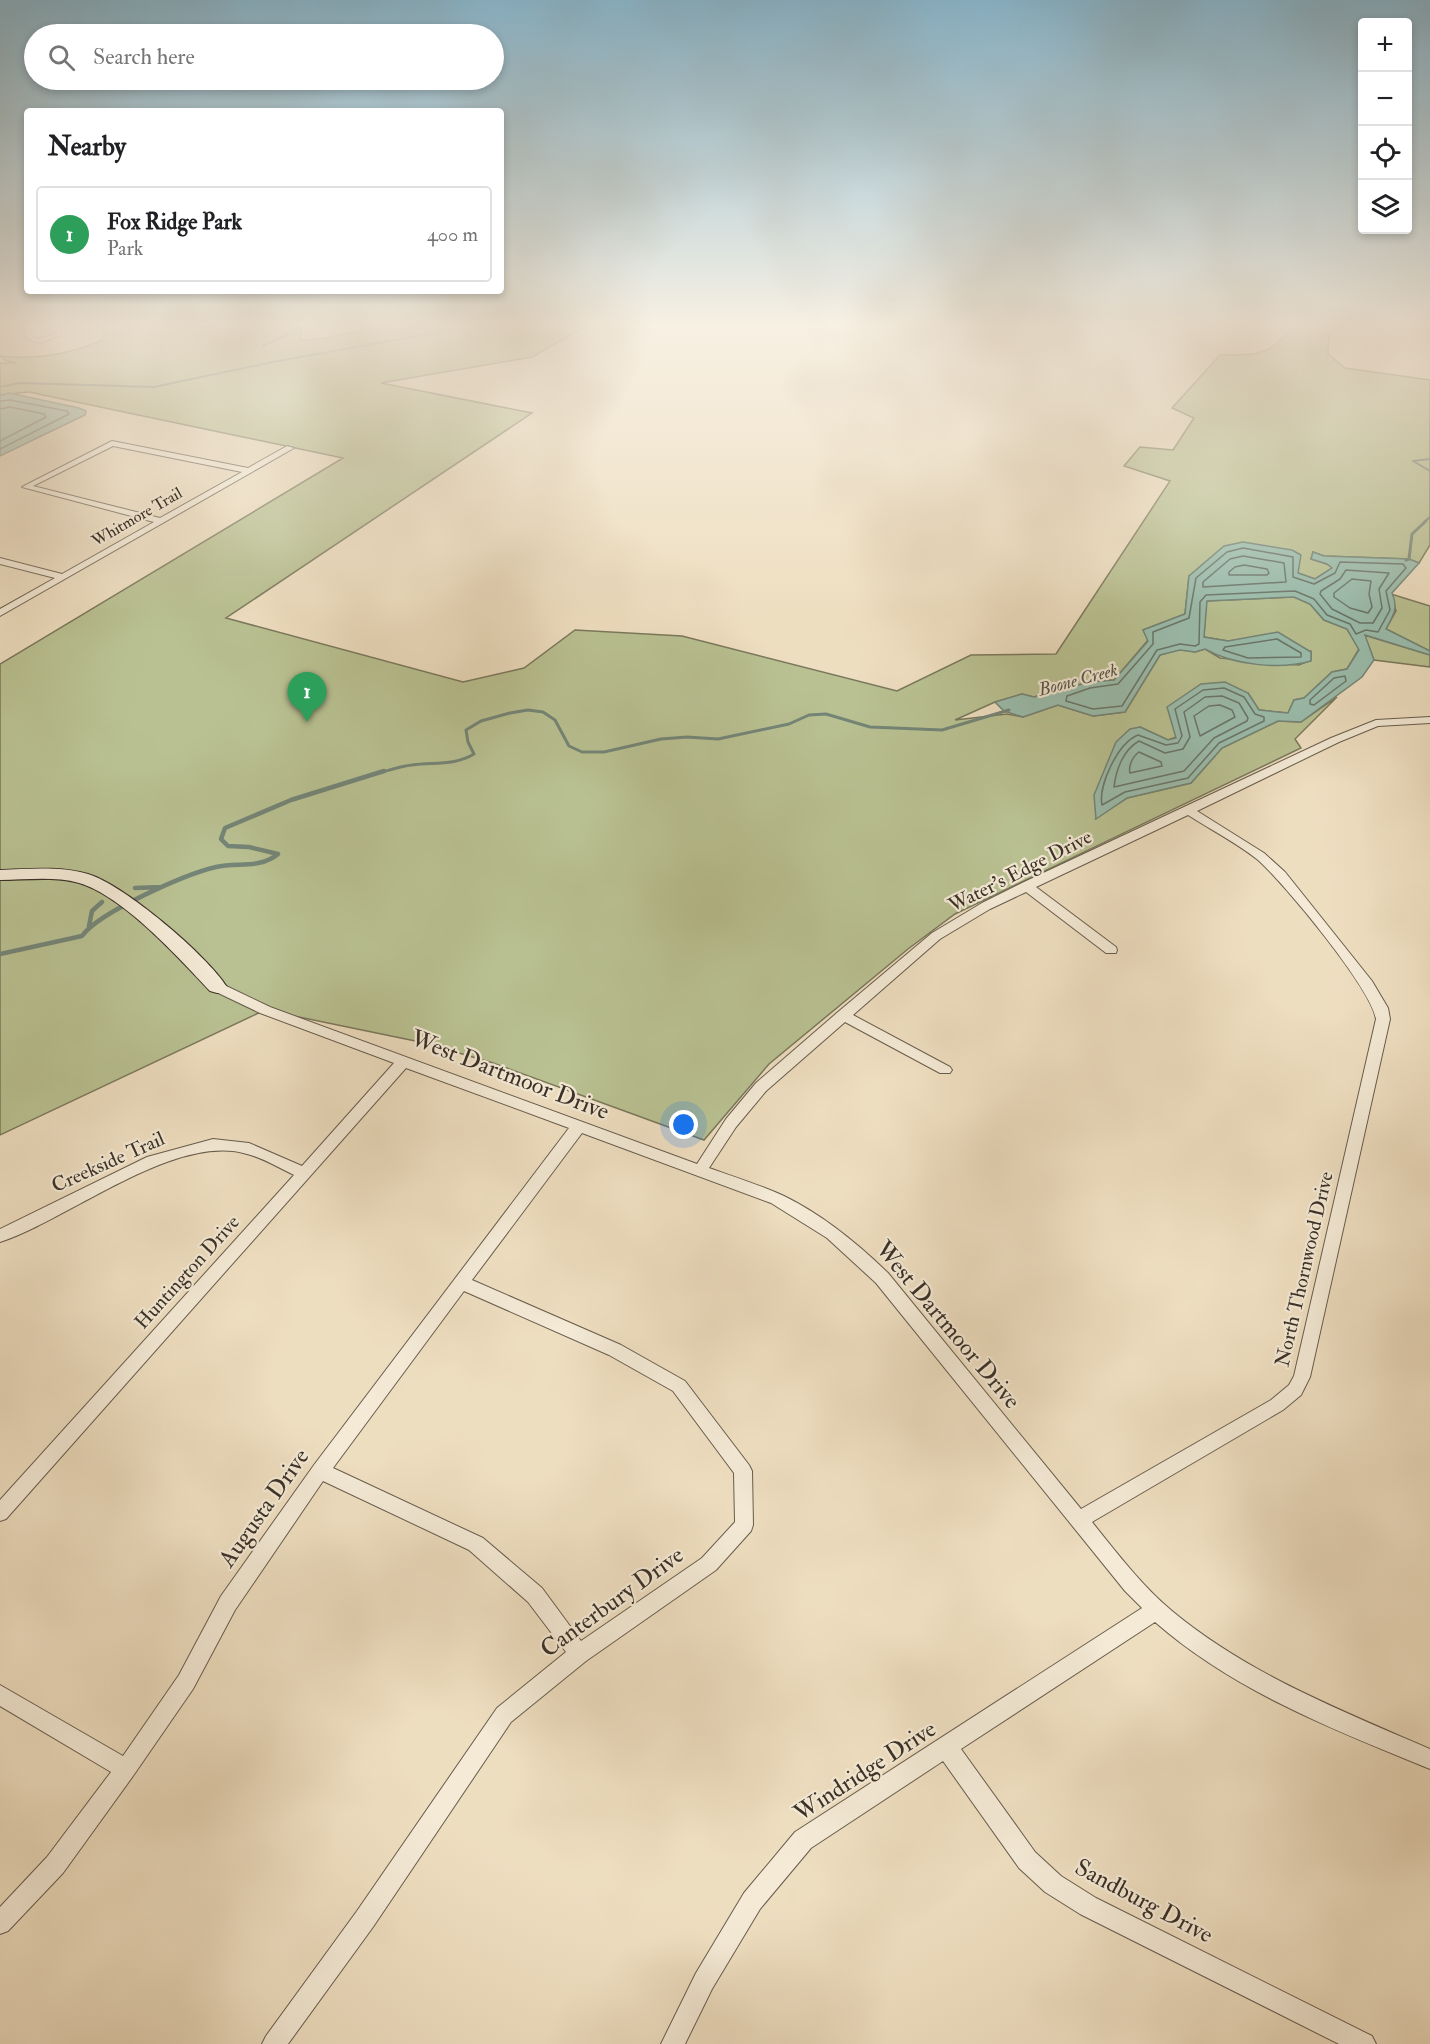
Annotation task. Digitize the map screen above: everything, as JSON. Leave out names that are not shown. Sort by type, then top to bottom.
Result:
[{"type":"street","points":[[161,521],[26,487],[112,443],[249,471]]},
{"type":"street","name":"Whitmore Trail","points":[[0,613],[290,448]]},
{"type":"street","points":[[0,561],[63,577]]},
{"type":"street","name":"Water’s Edge Drive","points":[[700,1171],[731,1124],[761,1087],[936,936],[986,906],[1026,886],[1335,740],[1376,723],[1430,720]]},
{"type":"street","name":"North Thornwood Drive","points":[[1079,1520],[1277,1405],[1295,1390],[1302,1377],[1383,1019],[1381,1008],[1367,984],[1281,875],[1260,856],[1188,810]]},
{"type":"street","points":[[0,875],[71,876],[86,878],[102,886],[187,955],[217,987]]},
{"type":"street","points":[[1026,886],[1111,950]]},
{"type":"street","name":"West Dartmoor Drive","points":[[217,987],[265,1010],[776,1199],[810,1217],[859,1255],[882,1278],[1132,1585],[1156,1610],[1202,1648],[1259,1683],[1430,1759]]},
{"type":"street","points":[[843,1015],[945,1070]]},
{"type":"street","name":"Huntington Drive","points":[[0,1513],[405,1060]]},
{"type":"street","name":"Augusta Drive","points":[[0,1923],[55,1865],[126,1769],[186,1682],[228,1603],[320,1471],[578,1127]]},
{"type":"street","name":"Creekside Trail","points":[[0,1236],[152,1161],[213,1144],[249,1149],[304,1173]]},
{"type":"street","name":"Canterbury Drive","points":[[274,2044],[365,1920],[504,1715],[579,1654],[709,1564],[744,1525],[743,1471],[679,1386],[615,1350],[462,1283]]},
{"type":"street","points":[[320,1471],[476,1544],[535,1594],[579,1654]]},
{"type":"street","name":"Windridge Drive","points":[[673,2044],[704,1981],[734,1929],[752,1901],[803,1840],[1156,1610]]},
{"type":"street","points":[[0,1695],[126,1769]]},
{"type":"street","name":"Sandburg Drive","points":[[947,1748],[1027,1860],[1053,1884],[1088,1906],[1364,2044]]},
{"type":"shaded area","points":[[174,422],[518,422],[226,618],[463,682],[524,668],[575,630],[682,636],[897,691],[971,655],[1056,654],[1170,481],[1124,466],[1140,447],[1173,450],[1191,422],[1430,422],[1430,545],[1419,563],[1409,559],[1324,556],[1313,552],[1311,559],[1333,568],[1315,579],[1298,573],[1189,576],[1185,614],[1143,630],[1148,640],[1114,680],[1089,682],[1034,697],[1022,694],[995,702],[955,720],[1007,714],[1023,717],[1058,705],[1093,716],[1125,712],[1160,655],[1180,649],[1195,652],[1205,649],[1220,658],[1299,665],[1311,660],[1311,651],[1247,639],[1228,641],[1204,637],[1206,601],[1294,597],[1310,604],[1324,620],[1347,629],[1359,649],[1347,669],[1332,672],[1304,698],[1294,700],[1288,713],[1259,710],[1248,693],[1168,740],[1140,727],[1096,818],[1127,798],[1191,783],[1222,748],[1278,721],[1301,722],[1337,697],[1295,739],[1301,748],[955,914],[908,949],[769,1064],[704,1140],[493,1063],[425,1043],[265,1010],[0,1135],[0,664],[343,458]]},
{"type":"shaded area","points":[[1391,594],[1430,606],[1430,651],[1386,629],[1396,611]]},
{"type":"shaded area","points":[[1364,635],[1430,655],[1430,667],[1374,660]]},
{"type":"water","points":[[0,422],[70,422],[0,456]]},
{"type":"water","points":[[1243,542],[1292,550],[1301,555],[1298,573],[1315,579],[1332,568],[1311,559],[1313,552],[1324,556],[1409,559],[1419,563],[1392,593],[1395,608],[1386,629],[1430,651],[1430,655],[1365,635],[1374,660],[1362,677],[1301,722],[1278,721],[1222,748],[1191,783],[1127,798],[1096,819],[1094,795],[1116,742],[1130,729],[1140,727],[1168,740],[1176,738],[1167,707],[1201,684],[1225,682],[1248,693],[1259,710],[1288,713],[1294,700],[1304,698],[1332,672],[1347,669],[1359,650],[1347,629],[1324,620],[1310,604],[1294,597],[1207,601],[1204,637],[1228,641],[1278,632],[1311,652],[1311,661],[1285,665],[1257,664],[1229,659],[1205,649],[1195,652],[1180,650],[1160,655],[1125,712],[1093,716],[1058,705],[1023,717],[1004,711],[995,702],[1022,694],[1034,697],[1089,682],[1114,680],[1148,641],[1143,630],[1185,614],[1189,576],[1224,546]]},
{"type":"waterway","name":"Boone Creek","points":[[1430,459],[1413,461],[1430,471]]},
{"type":"waterway","name":"Boone Creek","points":[[1424,522],[1430,517]]},
{"type":"waterway","name":"Boone Creek","points":[[1406,560],[1409,559],[1412,534],[1426,521]]},
{"type":"waterway","points":[[379,773],[400,767],[451,762],[466,758],[474,754],[468,742],[466,730],[481,721],[528,710],[543,712],[555,720],[569,746],[582,752],[604,752],[661,739],[687,737],[718,739],[789,724],[809,715],[826,714],[870,727],[942,730],[1009,710]]},
{"type":"waterway","points":[[0,954],[82,936],[91,926],[124,905],[202,871],[271,859],[278,854],[249,847],[228,846],[221,839],[225,828],[291,800],[384,771]]},
{"type":"waterway","points":[[135,888],[162,887]]},
{"type":"waterway","points":[[89,926],[92,911],[102,902]]},
{"type":"place","name":"Fox Ridge Park","points":[[307,722]]}]
